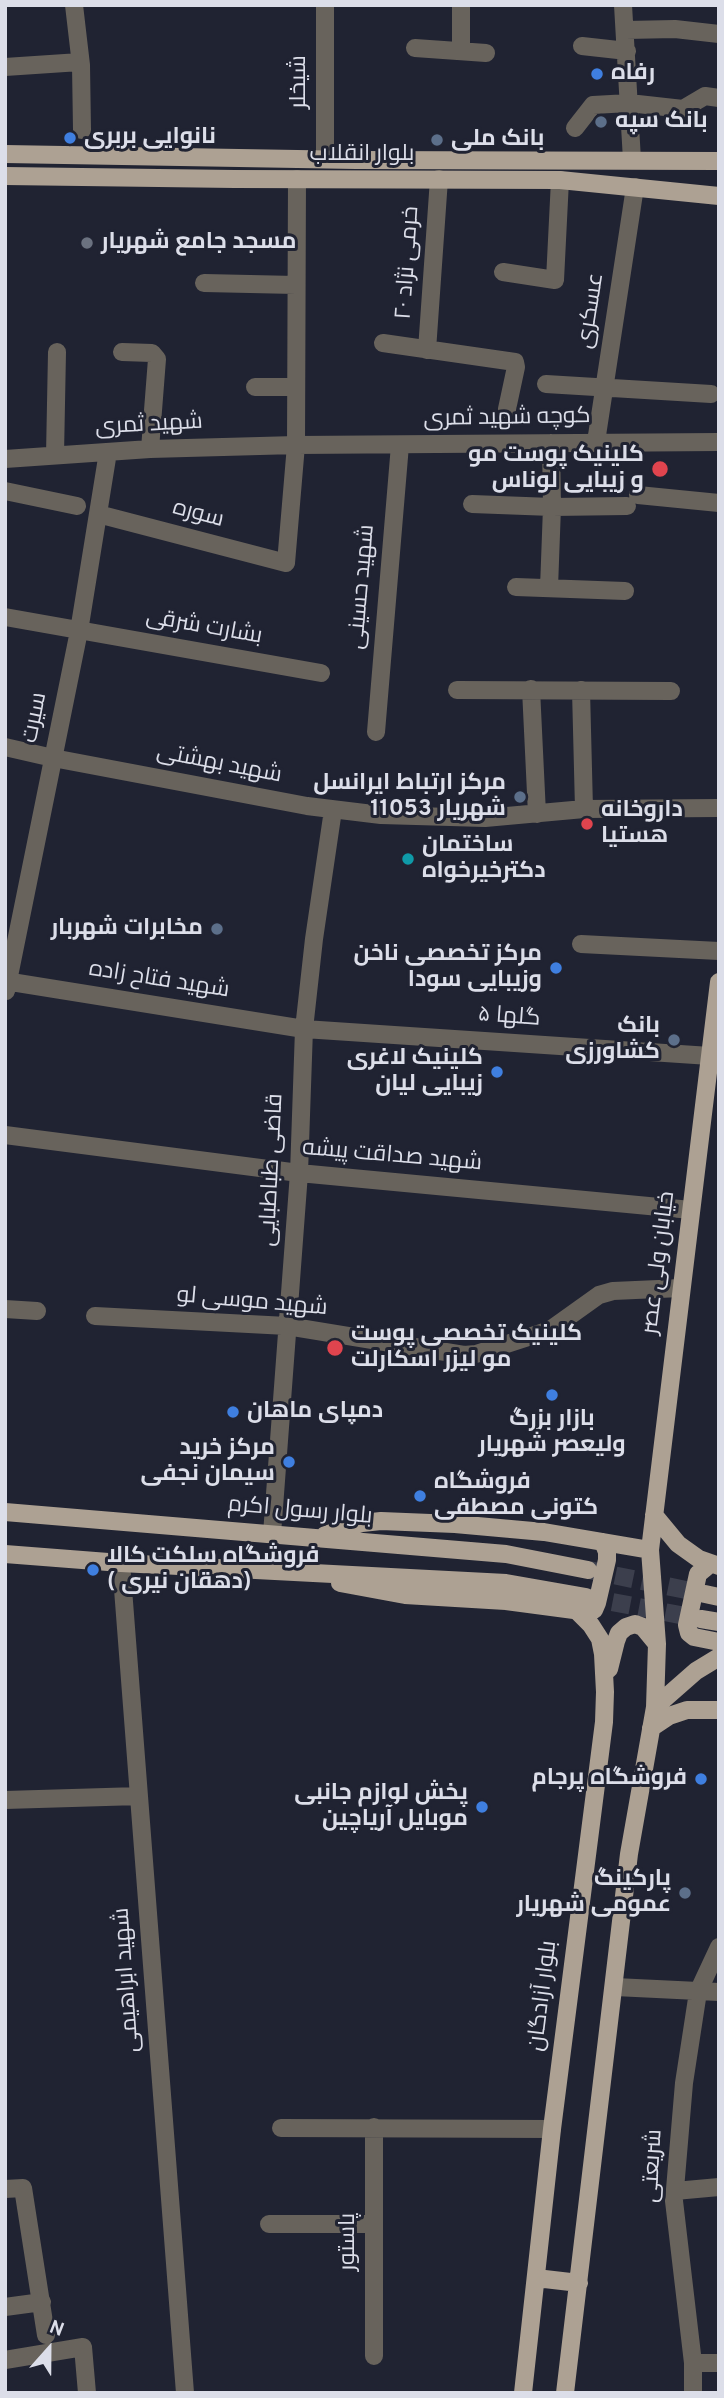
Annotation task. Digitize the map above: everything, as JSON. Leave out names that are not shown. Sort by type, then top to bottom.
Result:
[{"type":"main road","name":"بلوار انقلاب","points":[[5,154],[719,161]]},
{"type":"main road","points":[[128,156],[129,178]]},
{"type":"main road","name":"بلوار انقلاب","points":[[5,176],[560,180],[719,196]]},
{"type":"main road","name":"خیابان ولی عصر","points":[[657,1644],[650,1550],[681,1288],[714,1044],[719,982]]},
{"type":"main road","name":"بلوار رسول اکرم","points":[[5,1512],[506,1554],[588,1570]]},
{"type":"main road","points":[[654,1514],[678,1544],[715,1565]]},
{"type":"main road","points":[[312,1538],[362,1523],[381,1521],[511,1528],[650,1550]]},
{"type":"main road","points":[[5,1554],[121,1563],[506,1583],[582,1605],[589,1612],[594,1610],[597,1603],[607,1552],[604,1542]]},
{"type":"main road","points":[[715,1565],[704,1567],[698,1574],[687,1625],[689,1633],[695,1637],[719,1642]]},
{"type":"main road","name":"بلوار آزادگان","points":[[523,2393],[552,2129],[604,1722],[606,1692],[603,1654],[600,1639],[582,1605]]},
{"type":"main road","points":[[565,2393],[629,1854],[655,1707],[657,1644],[643,1627],[635,1624],[619,1633],[606,1692]]},
{"type":"main road","points":[[655,1707],[696,1671],[719,1657]]},
{"type":"main road","points":[[651,1728],[668,1716],[687,1710],[719,1710]]},
{"type":"main road","points":[[536,2278],[579,2283]]},
{"type":"street","points":[[74,5],[80,62],[82,131]]},
{"type":"street","name":"شیخلر","points":[[325,5],[325,159]]},
{"type":"street","points":[[461,5],[461,50]]},
{"type":"street","points":[[623,5],[632,160]]},
{"type":"street","points":[[626,30],[676,29],[719,34]]},
{"type":"street","points":[[582,46],[627,51]]},
{"type":"street","points":[[415,48],[486,53]]},
{"type":"street","points":[[5,66],[80,62]]},
{"type":"street","points":[[575,128],[593,105],[629,103],[683,109],[705,96],[719,98]]},
{"type":"street","points":[[296,444],[297,179]]},
{"type":"street","name":"خرمی نژاد ۲۰","points":[[427,350],[439,179]]},
{"type":"street","points":[[503,272],[555,279],[560,180]]},
{"type":"street","name":"عسکری","points":[[596,442],[635,187]]},
{"type":"street","points":[[204,284],[296,285]]},
{"type":"street","points":[[383,343],[515,362],[507,409]]},
{"type":"street","points":[[55,455],[57,352]]},
{"type":"street","points":[[122,352],[152,353],[157,359],[150,449]]},
{"type":"street","points":[[546,384],[711,394]]},
{"type":"street","points":[[255,387],[296,387]]},
{"type":"street","name":"کوچه شهید ثمری","points":[[296,444],[719,442]]},
{"type":"street","points":[[549,588],[551,443]]},
{"type":"street","name":"شهید ثمری","points":[[5,459],[150,449],[296,444]]},
{"type":"street","name":"سوره","points":[[98,513],[286,563],[296,444]]},
{"type":"street","name":"شهید حسینی","points":[[376,732],[400,445]]},
{"type":"street","name":"سیرت","points":[[6,985],[79,631],[108,452]]},
{"type":"street","points":[[5,491],[77,506]]},
{"type":"street","points":[[472,504],[552,507],[633,500],[719,503]]},
{"type":"street","points":[[516,587],[625,591]]},
{"type":"street","name":"بشارت شرقی","points":[[5,617],[321,673]]},
{"type":"street","points":[[531,689],[537,814]]},
{"type":"street","points":[[457,690],[671,691]]},
{"type":"street","points":[[581,690],[584,809]]},
{"type":"street","name":"شهید بهشتی","points":[[5,747],[333,810],[434,818],[485,818],[584,809],[719,808]]},
{"type":"street","name":"قاضی طباطبایی","points":[[272,1534],[299,1173],[304,1029],[333,810]]},
{"type":"street","points":[[581,944],[719,951]]},
{"type":"street","name":"شهید فتاح زاده","points":[[6,985],[304,1029]]},
{"type":"street","name":"گلها ۵","points":[[304,1029],[714,1044]]},
{"type":"street","name":"شهید صداقت پیشه","points":[[5,1135],[299,1173],[691,1210]]},
{"type":"street","name":"شهید موسی لو","points":[[95,1316],[287,1326],[464,1355],[476,1354],[550,1330],[599,1295],[624,1290],[681,1288]]},
{"type":"street","points":[[5,1309],[37,1311]]},
{"type":"street","name":"شهید ابراهیمی","points":[[121,1563],[185,2393]]},
{"type":"street","points":[[5,1800],[139,1796]]},
{"type":"street","name":"شریعتی","points":[[693,2393],[693,2362],[674,2190],[684,2083],[698,1992],[719,1947]]},
{"type":"street","points":[[615,1987],[719,1992]]},
{"type":"street","name":"پاستور","points":[[374,2127],[374,2356]]},
{"type":"street","points":[[281,2128],[552,2129]]},
{"type":"street","points":[[674,2190],[719,2187]]},
{"type":"street","points":[[14,2188],[42,2302],[46,2335]]},
{"type":"street","points":[[269,2224],[373,2224]]},
{"type":"street","points":[[5,2307],[42,2302]]},
{"type":"street","points":[[5,2360],[83,2347],[87,2393]]},
{"type":"street","points":[[693,2362],[719,2363]]},
{"type":"tunnel","points":[[589,1570],[705,1594]]},
{"type":"tunnel","points":[[586,1597],[701,1619]]},
{"type":"place","name":"رفاه","points":[[597,74]]},
{"type":"place","name":"بانک سپه","points":[[601,122]]},
{"type":"place","name":"نانوایی بربری","points":[[70,138]]},
{"type":"place","name":"بانک ملی","points":[[437,140]]},
{"type":"place","name":"مسجد جامع شهریار","points":[[87,243]]},
{"type":"place","name":"کلینیک پوست مو و زیبایی لوناس","points":[[660,469]]},
{"type":"place","name":"مرکز ارتباط ایرانسل 11053 شهریار","points":[[520,797]]},
{"type":"place","name":"داروخانه هستیا","points":[[587,824]]},
{"type":"place","name":"ساختمان دکترخیرخواه","points":[[408,859]]},
{"type":"place","name":"مخابرات شهربار","points":[[217,929]]},
{"type":"place","name":"مرکز تخصصی ناخن وزیبایی سودا","points":[[556,968]]},
{"type":"place","name":"بانک کشاورزی","points":[[674,1040]]},
{"type":"place","name":"کلینیک لاغری زیبایی لیان","points":[[497,1072]]},
{"type":"place","name":"کلینیک تخصصی پوست مو لیزر اسکارلت","points":[[335,1348]]},
{"type":"place","name":"بازار بزرگ ولیعصر شهریار","points":[[552,1395]]},
{"type":"place","name":"دمپای ماهان","points":[[233,1412]]},
{"type":"place","name":"مرکز خرید سیمان نجفی","points":[[289,1462]]},
{"type":"place","name":"فروشگاه کتونی مصطفی","points":[[420,1496]]},
{"type":"place","name":"فروشگاه سلکت کالا ( دهقان نیری)","points":[[93,1570]]},
{"type":"place","name":"فروشگاه پرجام","points":[[701,1779]]},
{"type":"place","name":"پخش لوازم جانبی موبایل آریاچین","points":[[482,1807]]},
{"type":"place","name":"پارکینگ عمومی شهریار","points":[[685,1893]]}]
